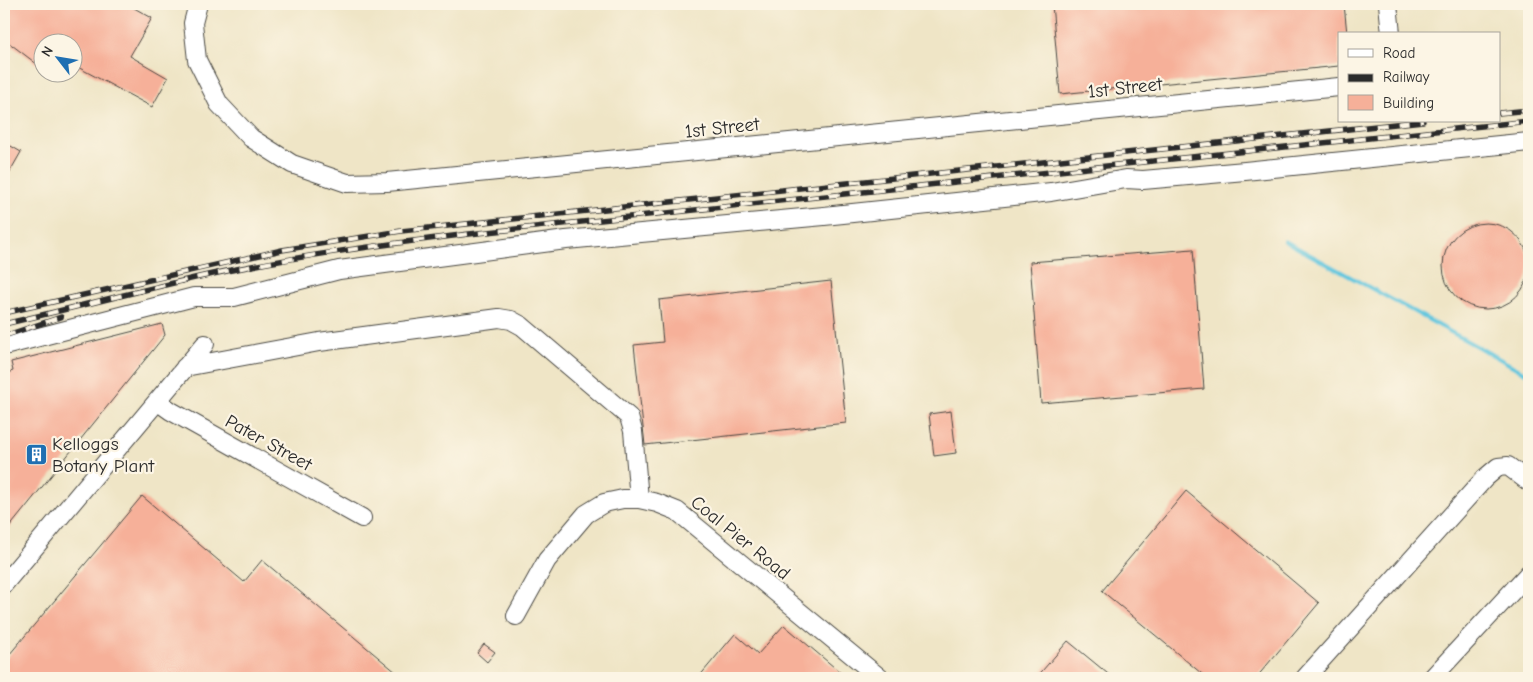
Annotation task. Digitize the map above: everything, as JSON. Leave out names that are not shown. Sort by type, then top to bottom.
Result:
[{"type":"street","name":"1st Street","points":[[198,4],[193,23],[197,60],[219,104],[251,138],[292,164],[347,182],[387,182],[1338,87]]},
{"type":"street","points":[[1388,4],[1391,32]]},
{"type":"street","points":[[4,346],[194,297],[234,297],[339,270],[566,240],[824,216],[1051,192],[1126,179],[1143,180],[1236,172],[1529,142]]},
{"type":"street","points":[[185,367],[319,342],[498,318],[511,320],[522,326],[628,417],[633,431],[639,500]]},
{"type":"street","points":[[4,584],[205,344]]},
{"type":"street","name":"Pater Street","points":[[158,401],[170,411],[362,518]]},
{"type":"street","points":[[1305,678],[1485,478],[1498,467],[1508,466],[1529,482]]},
{"type":"street","name":"Coal Pier Road","points":[[516,616],[547,560],[586,514],[604,503],[623,499],[657,503],[677,511],[880,678]]},
{"type":"street","points":[[1432,678],[1529,573]]},
{"type":"building","points":[[4,4],[127,4],[152,18],[130,56],[168,78],[152,107],[82,69],[82,32],[32,32],[32,60],[4,39],[8,31],[4,28]]},
{"type":"building","points":[[1052,4],[1344,4],[1347,32],[1338,32],[1338,66],[1060,94]]},
{"type":"building","points":[[4,142],[21,152],[4,182]]},
{"type":"building","points":[[1486,223],[1503,226],[1517,235],[1526,249],[1529,266],[1526,283],[1517,297],[1503,306],[1486,309],[1469,306],[1455,297],[1446,283],[1443,266],[1446,249],[1455,235],[1469,226]]},
{"type":"building","points":[[1193,249],[1204,389],[1041,403],[1030,262]]},
{"type":"building","points":[[831,281],[846,423],[645,445],[634,345],[663,342],[659,300]]},
{"type":"building","name":"Kelloggs Botany Plant","points":[[162,324],[165,335],[4,534],[4,374],[13,371],[11,362]]},
{"type":"building","points":[[951,411],[956,453],[934,456],[929,414]]},
{"type":"building","points":[[1186,491],[1319,603],[1256,678],[1207,678],[1102,591]]},
{"type":"building","points":[[142,496],[244,582],[262,560],[403,678],[4,678],[4,661]]},
{"type":"building","points":[[784,625],[847,678],[698,678],[735,634],[758,654]]},
{"type":"building","points":[[1068,641],[1113,678],[1036,678]]},
{"type":"building","points":[[484,644],[495,652],[487,662],[477,653]]},
{"type":"waterway","points":[[1285,241],[1529,375]]},
{"type":"railway","points":[[1500,113],[1529,110]]},
{"type":"railway","points":[[4,324],[232,270],[334,252],[401,243],[469,234],[1529,121]]},
{"type":"railway","points":[[4,313],[282,250],[401,231],[1414,122]]},
{"type":"railway","points":[[4,336],[61,317]]},
{"type":"place","name":"Kelloggs Botany Plant","points":[[36,454]]}]
